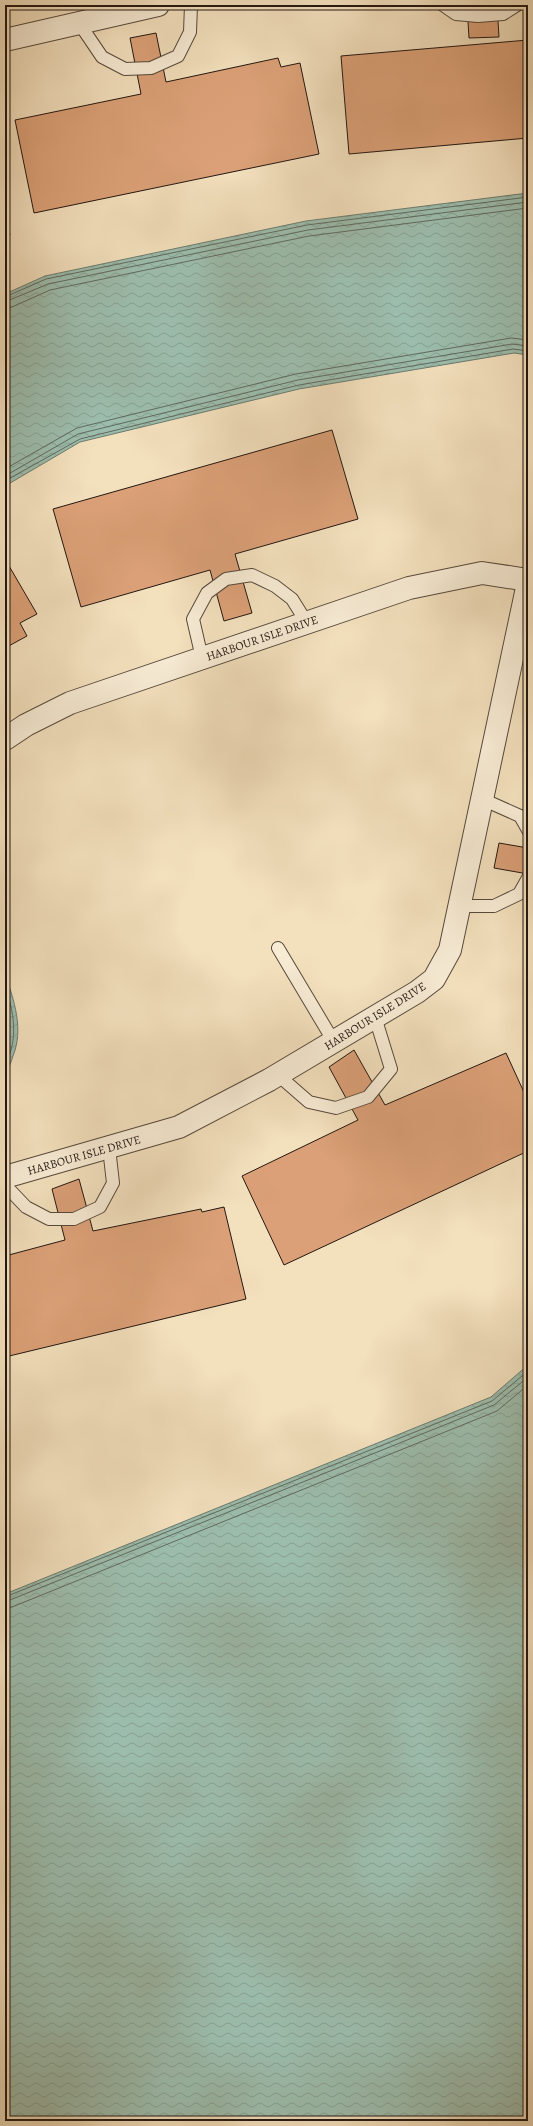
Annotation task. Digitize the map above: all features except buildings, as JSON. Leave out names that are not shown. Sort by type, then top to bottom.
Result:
[{"type":"street","points":[[5,40],[158,5]]},
{"type":"street","name":"HARBOUR ISLE DRIVE","points":[[5,1177],[179,1127],[278,1075],[417,992],[434,979],[450,950],[528,582],[482,573],[409,588],[70,703],[8,732]]},
{"type":"lane","points":[[80,23],[102,57],[125,69],[151,68],[178,56],[190,32],[191,5]]},
{"type":"lane","points":[[443,5],[456,14],[478,16],[503,14],[517,5]]},
{"type":"lane","points":[[202,658],[193,619],[207,593],[226,579],[252,575],[275,586],[292,599],[307,623]]},
{"type":"lane","points":[[482,799],[520,816],[528,830]]},
{"type":"lane","points":[[459,906],[494,906],[519,894],[528,878]]},
{"type":"lane","points":[[278,948],[334,1042]]},
{"type":"lane","points":[[278,1075],[309,1102],[336,1108],[368,1097],[391,1069],[375,1017]]},
{"type":"lane","points":[[5,1185],[26,1207],[49,1219],[74,1219],[100,1207],[113,1184],[109,1148]]},
{"type":"water","points":[[528,193],[528,355],[514,353],[299,389],[80,442],[5,486],[5,294],[45,276],[306,221]]},
{"type":"water","points":[[5,974],[12,994],[18,1025],[18,1035],[10,1064],[5,1069]]},
{"type":"water","points":[[528,1365],[528,2121],[5,2121],[5,1594],[491,1397]]}]
